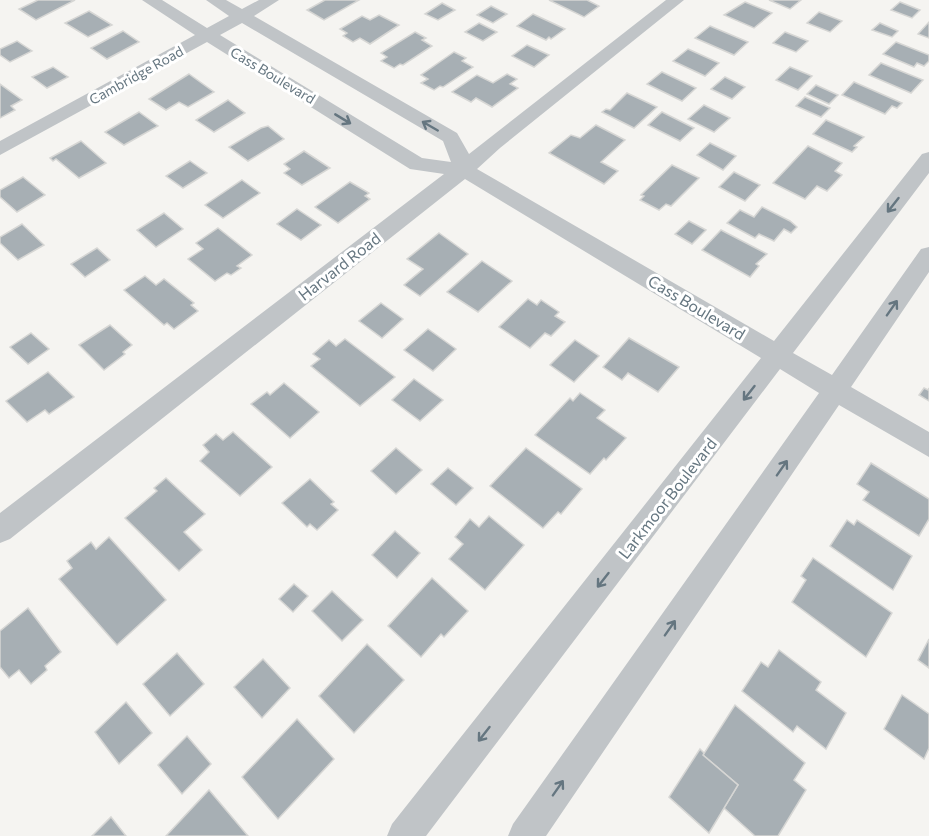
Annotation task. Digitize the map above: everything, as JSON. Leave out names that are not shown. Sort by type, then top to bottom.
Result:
[{"type":"street","name":"Cass Boulevard","points":[[150,0],[417,164],[463,170],[929,446]]},
{"type":"street","points":[[214,0],[450,137],[457,147],[463,170]]},
{"type":"street","name":"Cambridge Road","points":[[0,149],[271,0]]},
{"type":"street","name":"Harvard Road","points":[[0,530],[463,170],[493,143],[676,0]]},
{"type":"street","name":"Larkmoor Boulevard","points":[[404,836],[929,159]]},
{"type":"street","points":[[525,836],[929,255]]},
{"type":"building","points":[[38,0],[75,0],[36,20],[19,9]]},
{"type":"building","points":[[325,0],[359,0],[324,20],[307,10]]},
{"type":"building","points":[[549,0],[587,0],[599,6],[584,17]]},
{"type":"building","points":[[769,0],[801,0],[790,9]]},
{"type":"building","points":[[745,2],[772,13],[754,28],[724,15]]},
{"type":"building","points":[[900,2],[920,10],[912,18],[891,10]]},
{"type":"building","points":[[442,3],[455,10],[438,20],[425,14]]},
{"type":"building","points":[[491,6],[507,14],[493,23],[477,15]]},
{"type":"building","points":[[89,11],[112,25],[88,37],[65,23]]},
{"type":"building","points":[[819,12],[842,21],[830,32],[807,23]]},
{"type":"building","points":[[533,14],[565,29],[546,40],[517,26]]},
{"type":"building","points":[[379,15],[399,25],[370,44],[360,38],[353,42],[343,36],[347,33],[340,29],[362,16],[370,20]]},
{"type":"building","points":[[929,22],[929,38],[918,34]]},
{"type":"building","points":[[479,23],[497,32],[483,41],[465,32]]},
{"type":"building","points":[[880,23],[898,31],[892,37],[872,30]]},
{"type":"building","points":[[710,26],[748,42],[734,55],[695,38]]},
{"type":"building","points":[[123,31],[139,42],[107,59],[91,48]]},
{"type":"building","points":[[415,32],[426,38],[422,40],[432,46],[403,65],[400,64],[394,68],[381,61],[387,57],[381,53]]},
{"type":"building","points":[[785,32],[808,41],[796,52],[773,43]]},
{"type":"building","points":[[17,41],[32,51],[10,62],[0,55],[0,49]]},
{"type":"building","points":[[896,42],[929,55],[929,61],[924,66],[917,63],[914,67],[883,54]]},
{"type":"building","points":[[527,45],[549,55],[534,67],[512,56]]},
{"type":"building","points":[[688,49],[719,63],[705,76],[673,61]]},
{"type":"building","points":[[454,52],[466,58],[462,61],[473,67],[443,87],[440,86],[434,90],[421,83],[428,79],[421,75]]},
{"type":"building","points":[[881,63],[923,80],[911,93],[869,75]]},
{"type":"building","points":[[53,67],[68,77],[47,88],[32,77]]},
{"type":"building","points":[[790,67],[812,76],[798,90],[776,80]]},
{"type":"building","points":[[662,72],[696,88],[682,101],[647,84]]},
{"type":"building","points":[[189,74],[214,92],[188,107],[179,102],[166,110],[149,99]]},
{"type":"building","points":[[507,74],[517,79],[510,84],[518,88],[492,107],[476,98],[471,102],[452,92],[477,75],[493,83]]},
{"type":"building","points":[[725,77],[745,87],[732,99],[711,89]]},
{"type":"building","points":[[854,82],[902,103],[897,108],[892,106],[885,114],[842,95]]},
{"type":"building","points":[[0,84],[22,100],[11,106],[15,110],[0,118]]},
{"type":"building","points":[[816,85],[838,95],[829,104],[807,94]]},
{"type":"building","points":[[627,93],[657,107],[634,128],[602,112],[606,109],[610,110]]},
{"type":"building","points":[[805,97],[830,108],[821,117],[796,106]]},
{"type":"building","points":[[228,100],[245,113],[214,132],[196,120]]},
{"type":"building","points":[[704,105],[730,118],[714,132],[688,119]]},
{"type":"building","points":[[139,112],[158,126],[124,145],[105,132]]},
{"type":"building","points":[[662,112],[694,128],[680,141],[648,125]]},
{"type":"building","points":[[826,120],[864,137],[854,146],[857,147],[852,152],[813,134]]},
{"type":"building","points":[[596,125],[625,140],[601,162],[618,171],[604,184],[549,153],[571,135],[580,138]]},
{"type":"building","points":[[268,126],[284,139],[248,161],[229,147],[261,128]]},
{"type":"building","points":[[81,141],[106,163],[79,178],[56,159],[53,161],[50,158]]},
{"type":"building","points":[[710,143],[736,156],[723,170],[697,155]]},
{"type":"building","points":[[808,146],[842,163],[835,171],[842,175],[827,191],[817,186],[805,199],[773,183]]},
{"type":"building","points":[[304,151],[330,168],[302,185],[284,173],[290,169],[284,164]]},
{"type":"building","points":[[190,161],[207,173],[183,188],[166,176]]},
{"type":"building","points":[[672,165],[699,178],[671,206],[666,204],[659,210],[640,200],[644,196],[641,195]]},
{"type":"building","points":[[734,172],[760,185],[745,201],[719,187]]},
{"type":"building","points":[[23,177],[45,195],[17,212],[0,197],[0,190]]},
{"type":"building","points":[[242,180],[260,193],[223,218],[205,205]]},
{"type":"building","points":[[350,182],[369,193],[365,196],[370,199],[338,223],[315,207]]},
{"type":"building","points":[[762,207],[797,227],[791,233],[784,229],[774,241],[759,234],[755,238],[727,223],[740,210],[754,217]]},
{"type":"building","points":[[297,209],[321,225],[301,240],[277,224]]},
{"type":"building","points":[[164,213],[183,229],[156,247],[137,230]]},
{"type":"building","points":[[689,221],[706,230],[692,244],[675,234]]},
{"type":"building","points":[[22,224],[44,245],[18,260],[0,243],[0,237]]},
{"type":"building","points":[[218,228],[252,255],[237,266],[241,268],[215,281],[188,259],[203,249],[196,243]]},
{"type":"building","points":[[721,230],[767,254],[756,264],[759,266],[750,277],[702,250]]},
{"type":"building","points":[[439,233],[468,254],[420,296],[404,285],[423,269],[407,259]]},
{"type":"building","points":[[97,248],[110,260],[85,277],[71,264]]},
{"type":"building","points":[[482,261],[512,281],[478,312],[447,292]]},
{"type":"building","points":[[145,276],[156,285],[164,279],[194,303],[191,305],[198,311],[174,329],[167,323],[164,325],[124,290]]},
{"type":"building","points":[[528,299],[537,305],[541,300],[559,312],[555,316],[565,322],[551,336],[545,333],[530,348],[499,327]]},
{"type":"building","points":[[381,303],[403,319],[382,338],[359,321]]},
{"type":"building","points":[[110,325],[132,345],[123,352],[125,354],[104,370],[79,345]]},
{"type":"building","points":[[428,329],[456,349],[433,371],[404,350]]},
{"type":"building","points":[[31,333],[49,349],[28,364],[10,347]]},
{"type":"building","points":[[629,338],[679,367],[658,392],[628,373],[622,380],[603,367]]},
{"type":"building","points":[[345,339],[395,377],[360,406],[311,366],[320,359],[313,354],[329,340],[336,346]]},
{"type":"building","points":[[575,340],[599,356],[574,382],[550,365]]},
{"type":"building","points":[[48,372],[74,397],[49,414],[45,410],[27,422],[6,401]]},
{"type":"building","points":[[414,379],[443,400],[420,421],[392,400]]},
{"type":"building","points":[[284,383],[319,412],[290,438],[251,404],[267,392],[270,395]]},
{"type":"building","points":[[924,388],[928,390],[929,388],[929,401],[919,395]]},
{"type":"building","points":[[580,393],[605,410],[597,418],[626,438],[590,474],[535,435],[570,398],[573,401]]},
{"type":"building","points":[[233,432],[272,467],[240,496],[200,461],[209,452],[203,445],[216,434],[223,440]]},
{"type":"building","points":[[396,448],[422,470],[396,494],[371,471]]},
{"type":"building","points":[[526,448],[582,489],[561,514],[558,512],[543,528],[490,486]]},
{"type":"building","points":[[871,463],[929,499],[929,519],[919,536],[863,500],[869,492],[857,484]]},
{"type":"building","points":[[448,468],[473,488],[456,505],[431,484]]},
{"type":"building","points":[[166,478],[205,514],[184,532],[202,550],[179,571],[125,518],[157,491],[154,488]]},
{"type":"building","points":[[310,479],[334,502],[331,504],[338,510],[317,530],[310,524],[307,527],[282,503]]},
{"type":"building","points":[[489,516],[524,545],[485,590],[449,559],[463,544],[455,537],[470,519],[479,527]]},
{"type":"building","points":[[847,520],[854,525],[857,520],[912,556],[893,590],[830,546]]},
{"type":"building","points":[[395,531],[420,553],[397,578],[372,555]]},
{"type":"building","points":[[109,537],[166,600],[117,645],[59,579],[72,568],[67,561],[91,542],[96,549]]},
{"type":"building","points":[[813,558],[892,613],[866,657],[792,602],[806,580],[801,576]]},
{"type":"building","points":[[432,578],[468,611],[444,637],[441,634],[421,657],[388,626]]},
{"type":"building","points":[[294,584],[308,596],[293,612],[279,599]]},
{"type":"building","points":[[332,591],[363,620],[342,641],[312,611]]},
{"type":"building","points":[[28,608],[61,652],[45,666],[47,670],[31,684],[19,670],[9,678],[0,667],[0,631]]},
{"type":"building","points":[[929,639],[929,668],[918,660]]},
{"type":"building","points":[[367,644],[404,680],[354,733],[319,696]]},
{"type":"building","points":[[779,650],[821,682],[816,690],[846,713],[826,749],[797,726],[793,732],[742,691],[761,662],[768,667]]},
{"type":"building","points":[[177,653],[204,684],[170,716],[143,684]]},
{"type":"building","points":[[263,659],[290,688],[262,718],[234,687]]},
{"type":"building","points":[[902,695],[929,714],[929,748],[924,759],[884,729]]},
{"type":"building","points":[[126,702],[152,733],[119,764],[95,732]]},
{"type":"building","points":[[735,705],[805,763],[794,780],[806,790],[778,836],[755,836],[724,808],[738,785],[703,755]]},
{"type":"building","points":[[297,719],[334,759],[278,819],[242,777]]},
{"type":"building","points":[[187,736],[211,764],[182,794],[158,765]]},
{"type":"building","points":[[700,749],[703,755],[738,785],[709,833],[669,797]]},
{"type":"building","points":[[209,790],[248,836],[166,836]]},
{"type":"building","points":[[111,817],[126,836],[92,836]]}]
